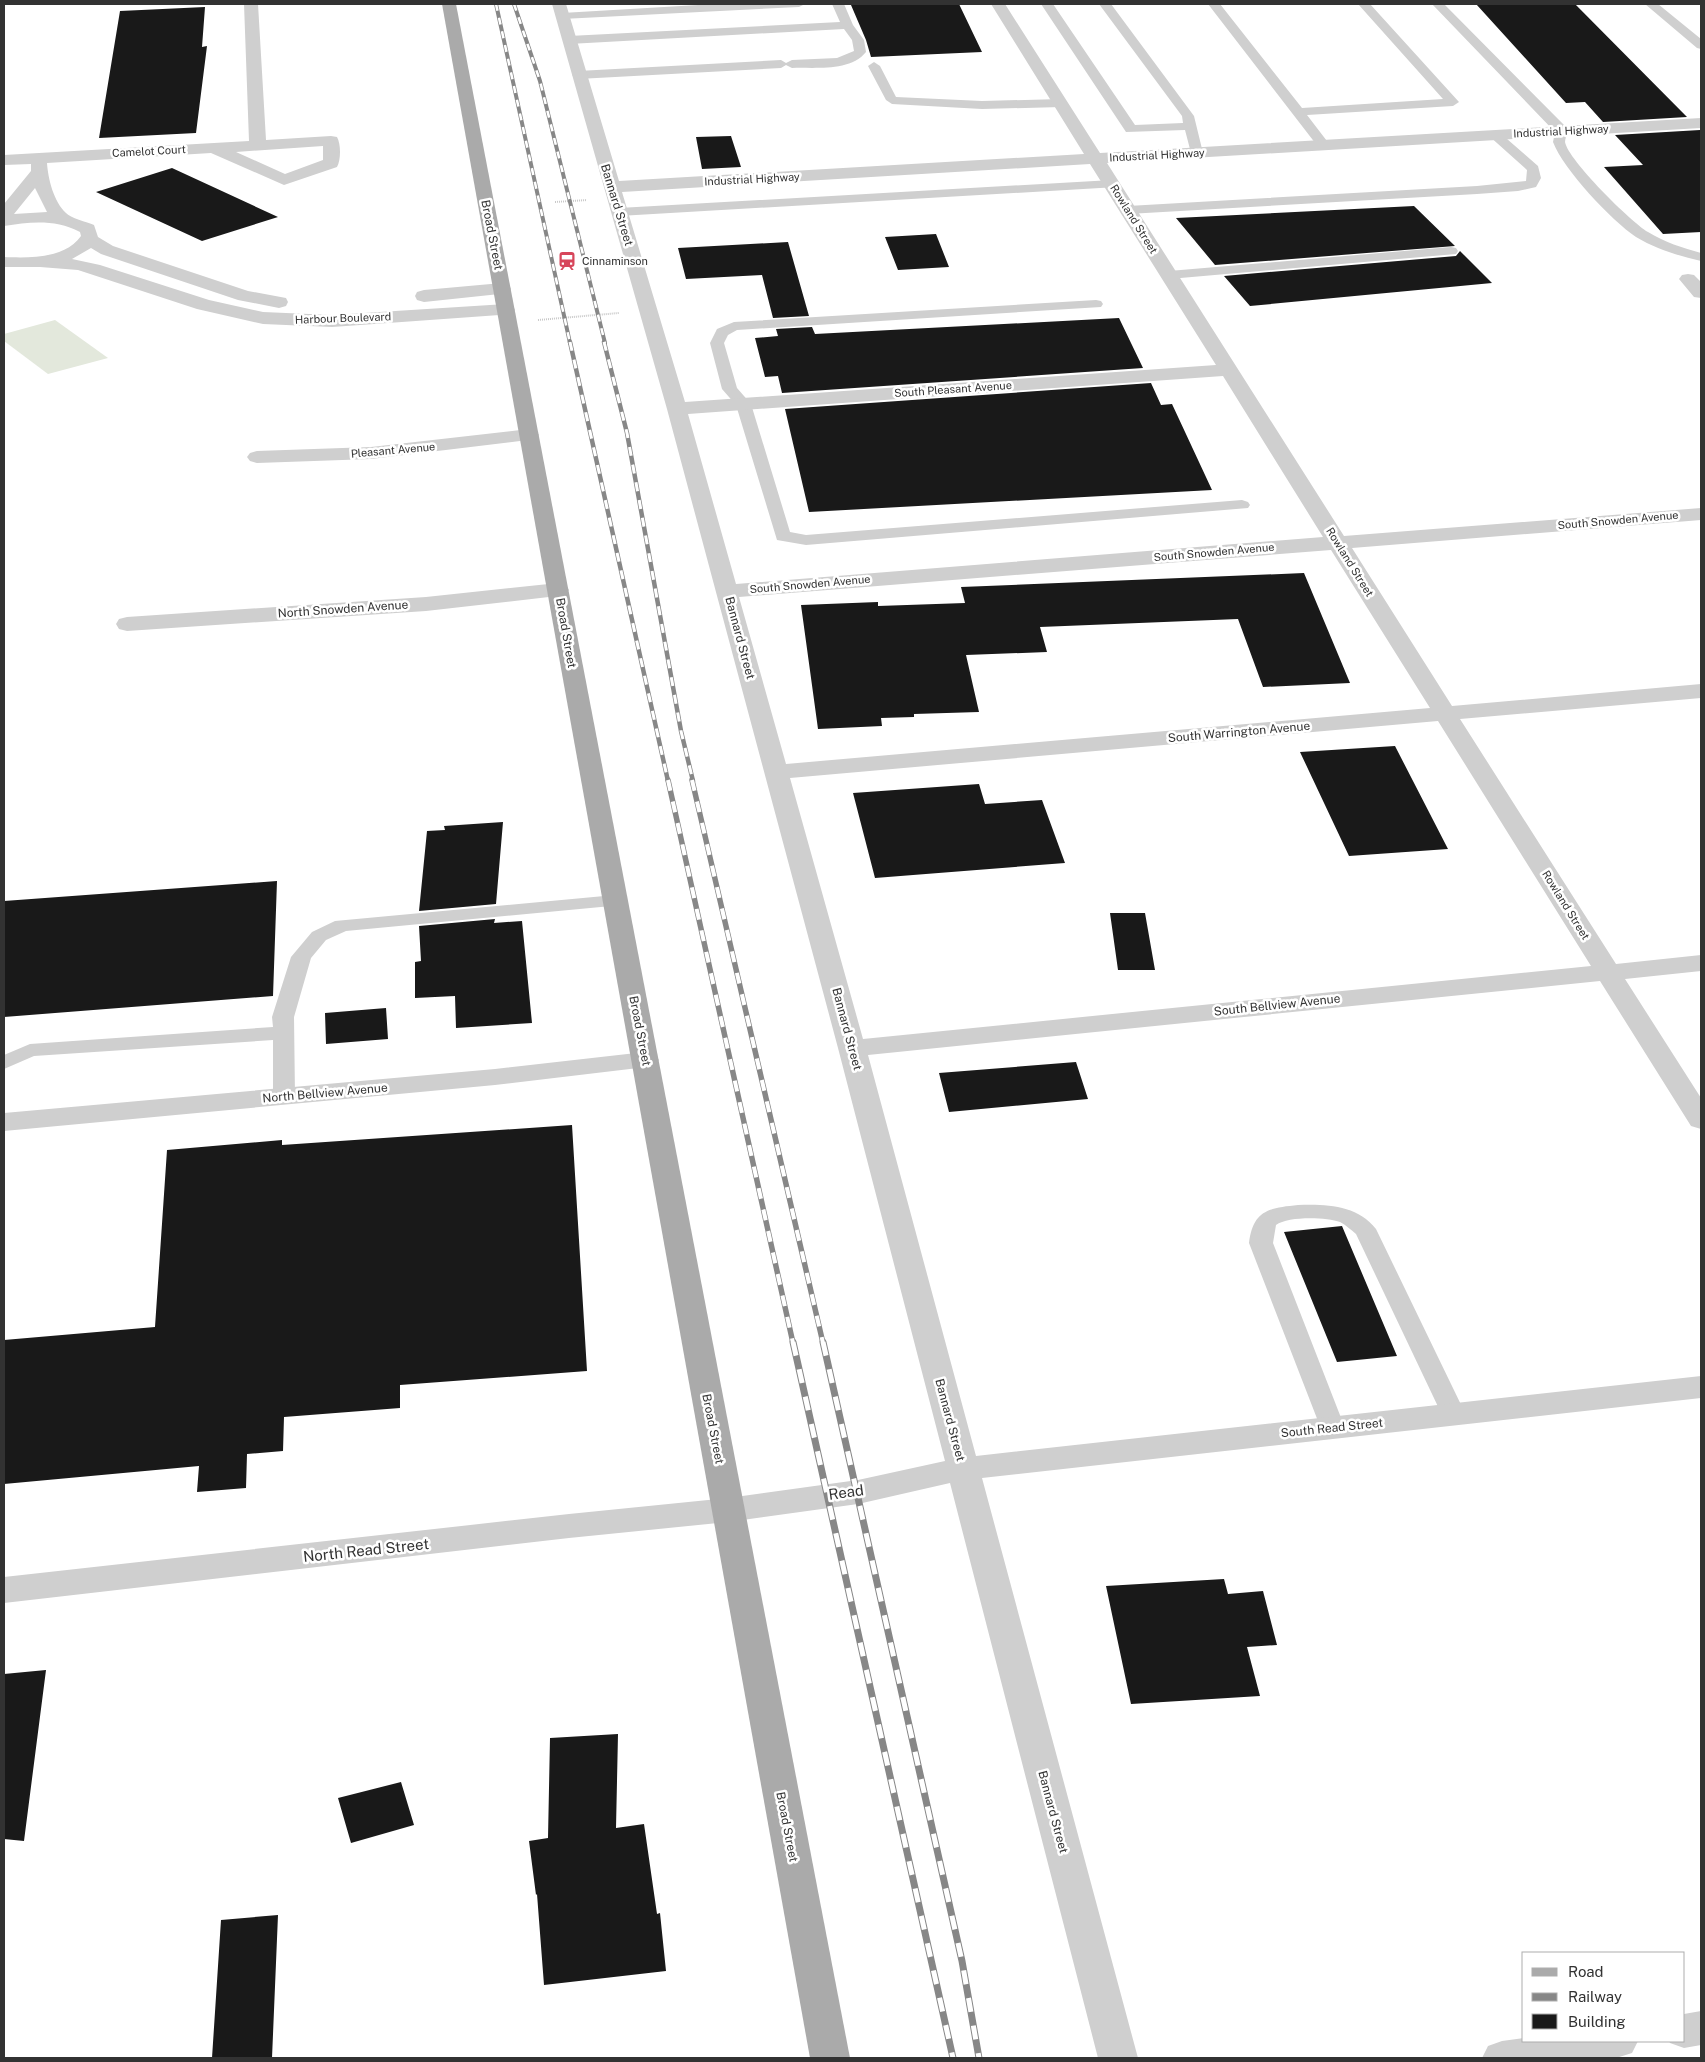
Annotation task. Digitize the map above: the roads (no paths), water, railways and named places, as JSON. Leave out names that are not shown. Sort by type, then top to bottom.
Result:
[{"type":"main road","name":"Broad Street","points":[[449,4],[830,2058]]},
{"type":"street","points":[[251,4],[258,144]]},
{"type":"street","name":"Rowland Street","points":[[998,4],[1701,1120]]},
{"type":"street","name":"Bannard Street","points":[[560,10],[678,409],[777,772],[852,1048],[1118,2058]]},
{"type":"street","name":"Industrial Highway","points":[[612,187],[1701,123]]},
{"type":"street","name":"Camelot Court","points":[[4,160],[38,166],[212,147],[331,141],[331,163],[284,180],[212,147]]},
{"type":"street","points":[[4,214],[17,202],[38,166]]},
{"type":"street","points":[[38,166],[49,204],[60,218]]},
{"type":"street","name":"Harbour Boulevard","points":[[4,221],[29,217],[60,218],[74,221],[88,229],[89,239]]},
{"type":"street","name":"Harbour Boulevard","points":[[38,261],[76,250],[89,239]]},
{"type":"street","name":"Harbour Boulevard","points":[[89,239],[107,250],[245,296],[276,302],[305,304],[340,304],[379,300]]},
{"type":"street","name":"Harbour Boulevard","points":[[4,262],[38,261],[78,265],[231,313],[289,320],[332,321],[506,310]]},
{"type":"street","points":[[407,298],[502,289]]},
{"type":"street","points":[[289,320],[305,304]]},
{"type":"street","name":"South Pleasant Avenue","points":[[678,409],[1229,370]]},
{"type":"street","name":"Pleasant Avenue","points":[[257,457],[371,453],[529,435]]},
{"type":"street","name":"South Snowden Avenue","points":[[727,591],[1701,514]]},
{"type":"street","name":"North Snowden Avenue","points":[[127,624],[426,604],[558,590]]},
{"type":"street","name":"South Warrington Avenue","points":[[777,772],[1701,692]]},
{"type":"street","name":"South Bellview Avenue","points":[[852,1048],[1701,963]]},
{"type":"street","name":"North Bellview Avenue","points":[[4,1122],[496,1078],[645,1060]]},
{"type":"street","name":"South Read Street","points":[[963,1470],[1701,1387]]},
{"type":"street","name":"Read","points":[[728,1510],[858,1492],[963,1470]]},
{"type":"street","name":"North Read Street","points":[[4,1590],[569,1526],[728,1510]]},
{"type":"street","points":[[1685,2031],[1701,2028]]},
{"type":"street","points":[[1502,2058],[1611,2042]]},
{"type":"lane","points":[[560,10],[799,4]]},
{"type":"lane","points":[[578,75],[846,61],[854,58],[860,52],[858,40],[847,25],[838,4]]},
{"type":"lane","points":[[1047,4],[1131,129],[1191,126]]},
{"type":"lane","points":[[1105,4],[1188,116],[1197,153]]},
{"type":"lane","points":[[1214,4],[1324,145]]},
{"type":"lane","points":[[1298,112],[1453,102],[1364,4]]},
{"type":"lane","points":[[1438,4],[1562,131],[1559,142],[1570,163],[1634,229],[1666,245],[1701,257]]},
{"type":"lane","points":[[1651,4],[1701,45]]},
{"type":"lane","points":[[569,40],[847,25]]},
{"type":"lane","points":[[874,66],[892,100],[982,105],[1061,103]]},
{"type":"lane","points":[[1128,210],[1518,187],[1530,184],[1534,178],[1533,170],[1494,135]]},
{"type":"lane","points":[[619,212],[1112,184]]},
{"type":"lane","points":[[1169,275],[1451,251]]},
{"type":"lane","points":[[1096,304],[734,326],[722,332],[717,343],[730,389],[742,404],[783,536],[806,540],[1242,505]]},
{"type":"lane","points":[[284,1097],[283,1017],[301,957],[319,936],[342,925],[616,900]]},
{"type":"lane","points":[[4,1063],[30,1050],[283,1033]]},
{"type":"lane","points":[[1332,1428],[1261,1243],[1262,1230],[1269,1219],[1283,1213],[1333,1212],[1350,1218],[1363,1228],[1370,1237],[1454,1415]]},
{"type":"railway","points":[[496,4],[570,343]]},
{"type":"railway","points":[[514,4],[540,81],[605,343]]},
{"type":"railway","points":[[570,342],[668,781]]},
{"type":"railway","points":[[604,342],[627,433],[681,731],[693,781]]},
{"type":"railway","points":[[668,780],[793,1343]]},
{"type":"railway","points":[[692,780],[823,1343]]},
{"type":"railway","points":[[793,1342],[953,2058]]},
{"type":"railway","points":[[823,1342],[962,1961],[979,2058]]},
{"type":"place","name":"Cinnaminson","points":[[567,261]]}]
